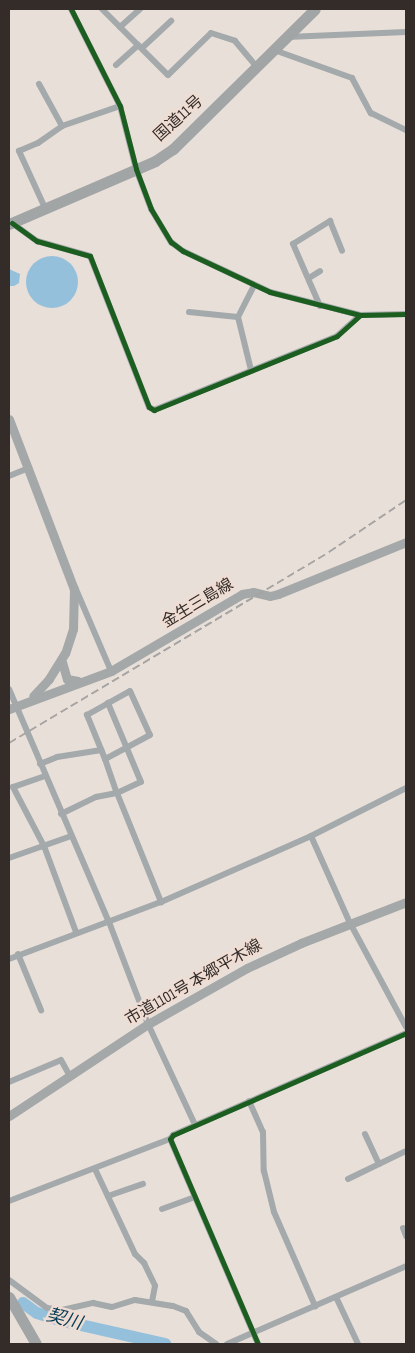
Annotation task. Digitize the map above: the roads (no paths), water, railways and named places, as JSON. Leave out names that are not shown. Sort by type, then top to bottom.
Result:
[{"type":"highway","name":"国道11号","points":[[10,223],[136,169],[174,149],[314,9]]},
{"type":"highway","points":[[9,1297],[36,1344]]},
{"type":"street","points":[[71,9],[120,106],[136,169],[151,210],[171,242],[184,251],[254,286],[320,306],[360,315],[406,314]]},
{"type":"street","points":[[102,9],[168,76],[211,32],[235,41],[256,67]]},
{"type":"street","points":[[120,27],[140,9]]},
{"type":"street","points":[[116,65],[171,21]]},
{"type":"street","points":[[286,38],[406,32]]},
{"type":"street","points":[[274,50],[352,78],[371,113],[406,130]]},
{"type":"street","points":[[39,84],[62,126]]},
{"type":"street","points":[[45,208],[19,151],[38,143],[62,126],[120,106]]},
{"type":"street","points":[[320,306],[293,244],[330,221],[342,251]]},
{"type":"street","points":[[10,223],[37,241],[90,256],[149,407],[154,410],[337,336],[360,315]]},
{"type":"street","points":[[309,278],[320,271]]},
{"type":"street","points":[[251,370],[238,318],[254,286]]},
{"type":"street","points":[[189,312],[238,318]]},
{"type":"street","points":[[9,419],[70,576],[111,671]]},
{"type":"street","points":[[9,476],[29,468]]},
{"type":"street","name":"金生三島線","points":[[15,707],[111,671],[242,594],[253,592],[270,596],[406,542]]},
{"type":"street","points":[[15,707],[36,694],[62,662],[73,629],[74,600],[70,576]]},
{"type":"street","points":[[62,662],[67,679],[84,681]]},
{"type":"street","points":[[54,673],[58,684],[65,687]]},
{"type":"street","points":[[9,689],[15,707],[109,922],[148,1024],[195,1125]]},
{"type":"street","points":[[105,759],[150,735],[130,691],[87,715],[161,902]]},
{"type":"street","points":[[61,814],[96,797],[117,793],[141,782],[108,703]]},
{"type":"street","points":[[40,764],[57,757],[101,750]]},
{"type":"street","points":[[45,776],[13,788],[44,846],[76,932]]},
{"type":"street","points":[[9,959],[76,932],[109,922],[161,902],[311,836],[406,788]]},
{"type":"street","points":[[9,858],[71,836]]},
{"type":"street","points":[[311,836],[350,923],[406,1027]]},
{"type":"street","name":"市道1101号 本郷平木線","points":[[9,1116],[148,1024],[247,968],[350,923],[406,902]]},
{"type":"street","points":[[18,954],[41,1010]]},
{"type":"street","points":[[9,1201],[170,1139],[195,1125],[406,1033]]},
{"type":"street","points":[[9,1082],[61,1060],[70,1076]]},
{"type":"street","points":[[249,1101],[263,1132],[264,1171],[276,1218],[315,1306]]},
{"type":"street","points":[[365,1134],[379,1164]]},
{"type":"street","points":[[170,1139],[258,1344]]},
{"type":"street","points":[[348,1178],[406,1151]]},
{"type":"street","points":[[95,1169],[135,1254],[144,1264],[155,1286],[152,1301]]},
{"type":"street","points":[[108,1196],[143,1184]]},
{"type":"street","points":[[162,1209],[195,1197]]},
{"type":"street","points":[[403,1228],[406,1236]]},
{"type":"street","points":[[227,1344],[254,1334],[406,1266]]},
{"type":"street","points":[[9,1280],[47,1308],[62,1310],[93,1303],[112,1306],[135,1300],[152,1301],[186,1311],[199,1332],[216,1344]]},
{"type":"street","points":[[336,1297],[358,1344]]},
{"type":"water","points":[[52,256],[66,260],[74,268],[78,282],[74,296],[66,304],[52,308],[38,304],[30,296],[26,282],[30,268],[38,260]]},
{"type":"water","points":[[9,269],[20,274],[19,283],[14,286],[9,286]]},
{"type":"waterway","name":"契川","points":[[23,1303],[37,1313],[63,1321],[165,1344]]},
{"type":"railway","points":[[9,743],[329,552],[406,500]]}]
